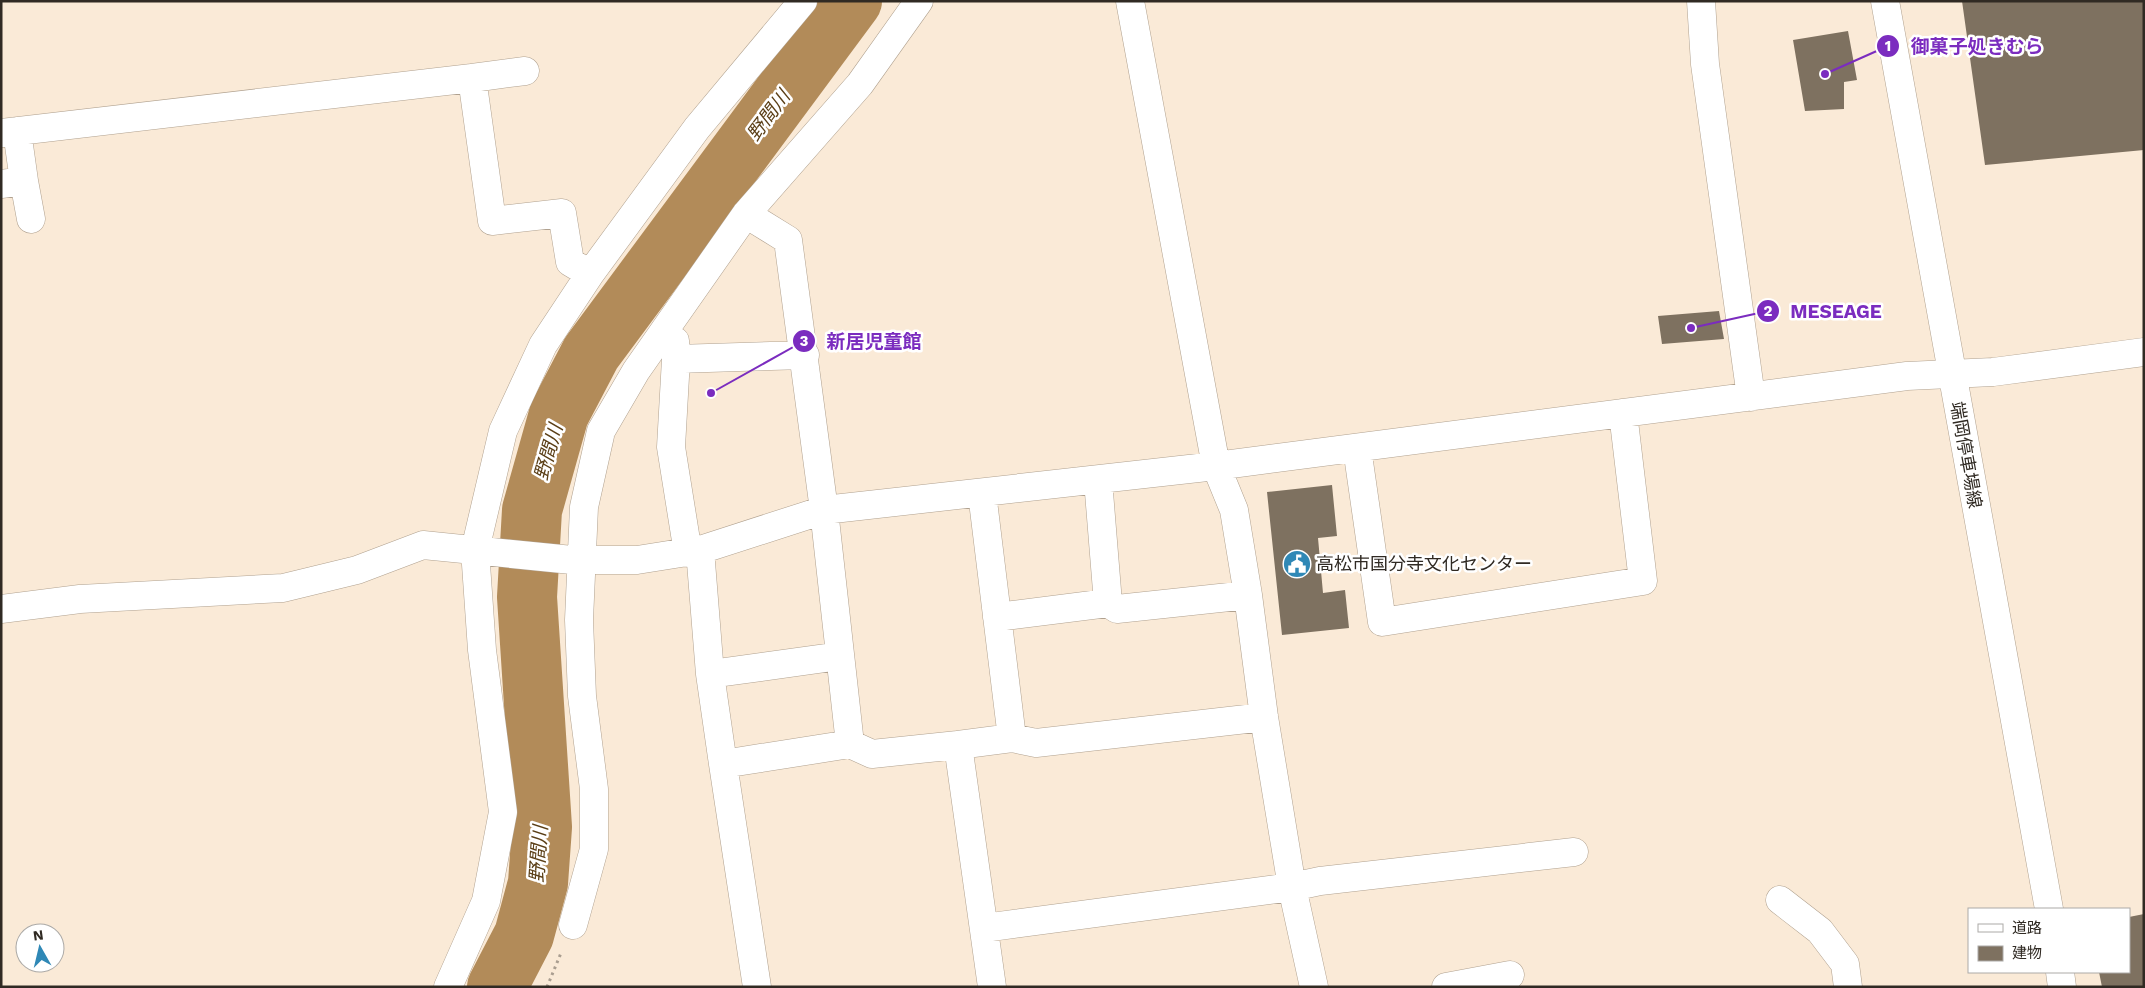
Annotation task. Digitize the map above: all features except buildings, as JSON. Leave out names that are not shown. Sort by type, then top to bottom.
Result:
[{"type":"street","points":[[448,987],[486,901],[503,812],[482,650],[482,550],[503,431],[543,345],[590,274],[697,128],[803,1]]},
{"type":"street","points":[[573,925],[594,849],[594,789],[582,696],[577,561],[584,507],[601,431],[636,371],[746,214],[860,84],[919,1]]},
{"type":"street","points":[[1130,1],[1216,466],[1234,510],[1248,595],[1264,717],[1292,887],[1314,987]]},
{"type":"street","points":[[1701,1],[1705,64],[1752,397]]},
{"type":"street","name":"端岡停車場線","points":[[1885,1],[2048,908]]},
{"type":"street","points":[[31,219],[12,183],[9,132],[472,78],[526,70]]},
{"type":"street","points":[[472,78],[492,221],[562,213],[570,262],[590,274]]},
{"type":"street","points":[[746,214],[788,240],[805,355],[812,434],[824,510],[850,744]]},
{"type":"street","points":[[673,320],[676,359],[671,448],[694,551],[723,764],[757,987]]},
{"type":"street","points":[[1,609],[80,599],[283,588],[358,570],[423,545],[577,561],[637,560],[694,551],[824,510],[1216,466],[1907,376],[1951,376],[2144,352]]},
{"type":"street","points":[[676,359],[805,355]]},
{"type":"street","points":[[1357,448],[1382,622],[1643,581],[1623,413]]},
{"type":"street","points":[[1098,480],[1108,603]]},
{"type":"street","points":[[982,493],[1012,738]]},
{"type":"street","points":[[997,617],[1108,603],[1117,609],[1248,595]]},
{"type":"street","points":[[710,674],[840,656]]},
{"type":"street","points":[[723,764],[850,744],[872,754],[1012,738],[1036,743],[1264,717]]},
{"type":"street","points":[[958,745],[992,987]]},
{"type":"street","points":[[984,928],[1292,887],[1320,881],[1574,852]]},
{"type":"street","points":[[1780,900],[1820,931],[1845,964],[1848,987]]},
{"type":"street","points":[[2060,973],[2062,987]]},
{"type":"street","points":[[1446,987],[1510,975]]},
{"type":"path","points":[[547,987],[573,925]]},
{"type":"waterway","name":"野間川","points":[[497,987],[524,935],[538,883],[542,827],[527,597],[532,510],[559,414],[591,353],[852,1]]},
{"type":"place","name":"御菓子処きむら","points":[[1825,74]]},
{"type":"place","name":"MESEAGE","points":[[1691,328]]},
{"type":"place","name":"新居児童館","points":[[711,393]]},
{"type":"place","name":"高松市国分寺文化センター","points":[[1297,564]]}]
